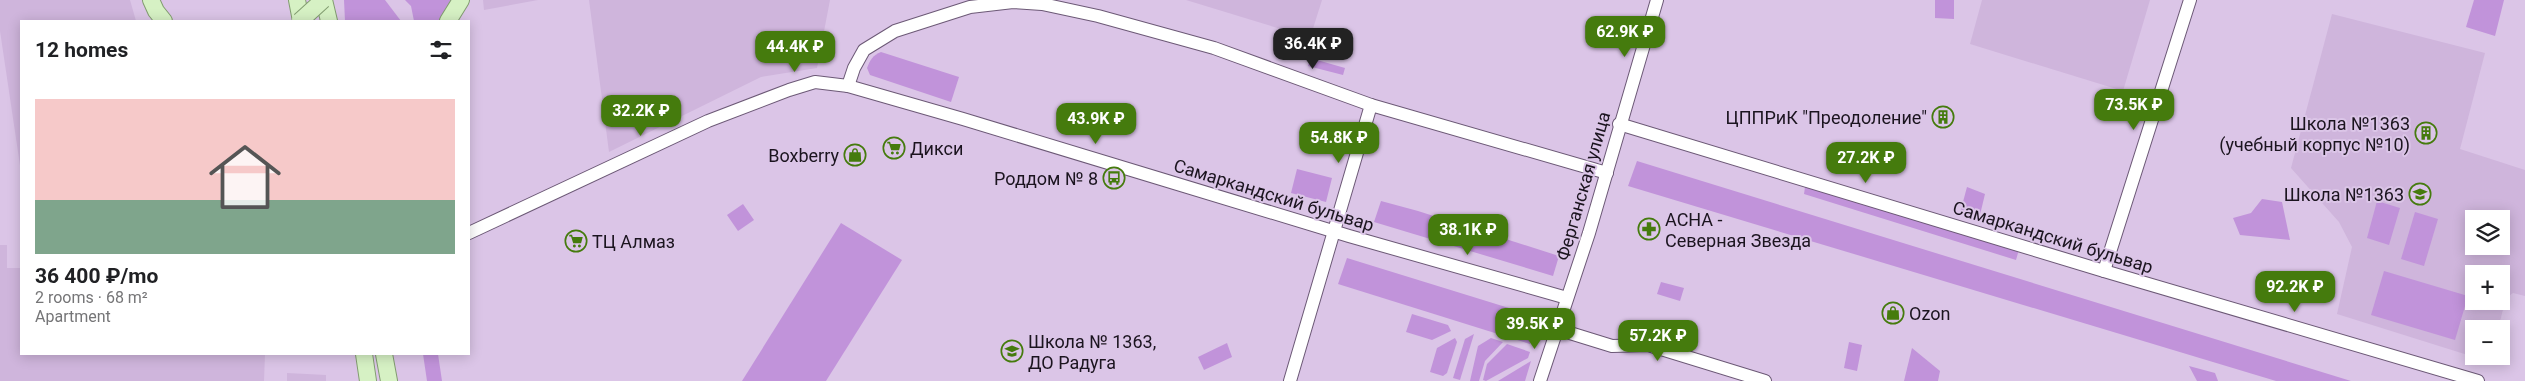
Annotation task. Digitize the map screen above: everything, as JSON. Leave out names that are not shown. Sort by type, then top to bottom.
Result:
[{"type":"main road","points":[[151,0],[163,20]]},
{"type":"main road","points":[[297,0],[300,20]]},
{"type":"main road","points":[[301,20],[324,0],[329,20]]},
{"type":"main road","points":[[336,0],[337,20]]},
{"type":"main road","points":[[449,20],[461,0]]},
{"type":"main road","points":[[364,355],[368,381]]},
{"type":"main road","points":[[384,355],[389,381]]},
{"type":"street","name":"Ферганская улица","points":[[1540,381],[1606,173],[1657,0]]},
{"type":"street","points":[[2104,271],[2190,0]]},
{"type":"street","points":[[848,86],[858,59],[864,50],[878,39],[903,28],[963,9],[1013,2],[1068,9],[1214,48],[1371,105],[1606,173]]},
{"type":"street","name":"Самаркандский бульвар","points":[[470,233],[708,121],[782,92],[815,82],[848,86],[1334,231],[1567,298]]},
{"type":"street","points":[[1290,381],[1371,105]]},
{"type":"street","name":"Самаркандский бульвар","points":[[1619,124],[2104,271],[2478,381]]},
{"type":"street","points":[[1558,329],[1612,346],[1648,345],[1765,381]]},
{"type":"shaded area","points":[[0,0],[130,0],[136,20],[20,20],[20,165],[0,31]]},
{"type":"shaded area","points":[[344,0],[385,0],[400,20],[345,20]]},
{"type":"shaded area","points":[[405,0],[453,0],[441,20],[414,20],[411,6]]},
{"type":"shaded area","points":[[483,0],[538,0],[484,10]]},
{"type":"shaded area","points":[[589,0],[830,0],[817,68],[761,77],[609,152]]},
{"type":"shaded area","points":[[1186,0],[1322,0],[1310,38]]},
{"type":"shaded area","points":[[1935,0],[1954,0],[1954,19],[1935,18]]},
{"type":"shaded area","points":[[1982,0],[2150,0],[2123,91],[1970,44]]},
{"type":"shaded area","points":[[2474,0],[2504,0],[2495,36],[2466,27]]},
{"type":"shaded area","name":"Школа №1363","points":[[2332,14],[2485,53],[2460,149],[2525,170],[2525,296],[2513,293],[2510,295],[2510,265],[2465,265],[2465,310],[2503,310],[2500,320],[2465,320],[2465,354],[2337,314],[2352,247],[2339,222],[2291,168]]},
{"type":"shaded area","points":[[881,52],[959,77],[951,102],[870,75],[867,68],[869,63],[874,56]]},
{"type":"shaded area","points":[[1310,58],[1345,68],[1343,75],[1308,66]]},
{"type":"shaded area","points":[[1637,161],[2351,381],[2276,381],[1628,186]]},
{"type":"shaded area","points":[[1297,169],[1332,178],[1326,202],[1291,193]]},
{"type":"shaded area","points":[[1805,187],[2020,246],[2016,260],[1804,194]]},
{"type":"shaded area","points":[[1967,187],[1985,194],[1979,219],[1960,213]]},
{"type":"shaded area","points":[[2262,199],[2282,202],[2290,240],[2240,235],[2233,218],[2251,213]]},
{"type":"shaded area","points":[[1381,201],[1559,256],[1553,276],[1374,222]]},
{"type":"shaded area","points":[[2377,201],[2400,208],[2389,245],[2367,238]]},
{"type":"shaded area","points":[[743,204],[754,220],[738,231],[727,215]]},
{"type":"shaded area","points":[[2415,212],[2438,219],[2424,266],[2401,259]]},
{"type":"shaded area","points":[[841,223],[902,260],[826,381],[742,381]]},
{"type":"shaded area","points":[[0,245],[7,245],[7,268],[20,268],[20,355],[265,355],[264,381],[0,381]]},
{"type":"shaded area","points":[[1347,258],[1538,317],[1530,344],[1338,284]]},
{"type":"shaded area","points":[[2384,271],[2465,295],[2465,306],[2455,340],[2371,315]]},
{"type":"shaded area","points":[[1661,282],[1684,288],[1680,301],[1657,294]]},
{"type":"shaded area","points":[[1412,314],[1448,325],[1451,331],[1432,340],[1406,332]]},
{"type":"shaded area","points":[[1474,334],[1460,380],[1453,378],[1465,339]]},
{"type":"shaded area","points":[[1455,338],[1457,342],[1447,373],[1443,376],[1430,372],[1437,348]]},
{"type":"shaded area","points":[[1491,338],[1503,342],[1485,361],[1479,381],[1470,381],[1478,346]]},
{"type":"shaded area","points":[[1849,342],[1862,345],[1857,371],[1844,368]]},
{"type":"shaded area","points":[[1227,343],[1232,357],[1204,370],[1198,357]]},
{"type":"shaded area","points":[[1507,344],[1530,352],[1528,358],[1486,381],[1483,380],[1487,364]]},
{"type":"shaded area","points":[[1912,348],[1940,371],[1938,381],[1904,381]]},
{"type":"shaded area","points":[[423,355],[438,355],[442,381],[427,381]]},
{"type":"shaded area","points":[[1531,361],[1525,381],[1498,381]]},
{"type":"shaded area","points":[[2189,366],[2215,373],[2218,381],[2197,381]]},
{"type":"shaded area","points":[[287,373],[326,375],[326,381],[287,381]]},
{"type":"place","name":"ЦППРиК \"Преодоление\"","points":[[1943,117]]},
{"type":"place","name":"Школа №1363 (учебный корпус №10)","points":[[2426,133]]},
{"type":"place","name":"Дикси","points":[[894,148]]},
{"type":"place","name":"Boxberry","points":[[855,155]]},
{"type":"place","name":"Роддом № 8","points":[[1114,178]]},
{"type":"place","name":"Школа №1363","points":[[2420,194]]},
{"type":"place","name":"АСНА - Северная Звезда","points":[[1649,229]]},
{"type":"place","name":"ТЦ Алмаз","points":[[576,241]]},
{"type":"place","name":"Ozon","points":[[1893,313]]},
{"type":"place","name":"Школа № 1363, ДО Радуга","points":[[1012,351]]}]
